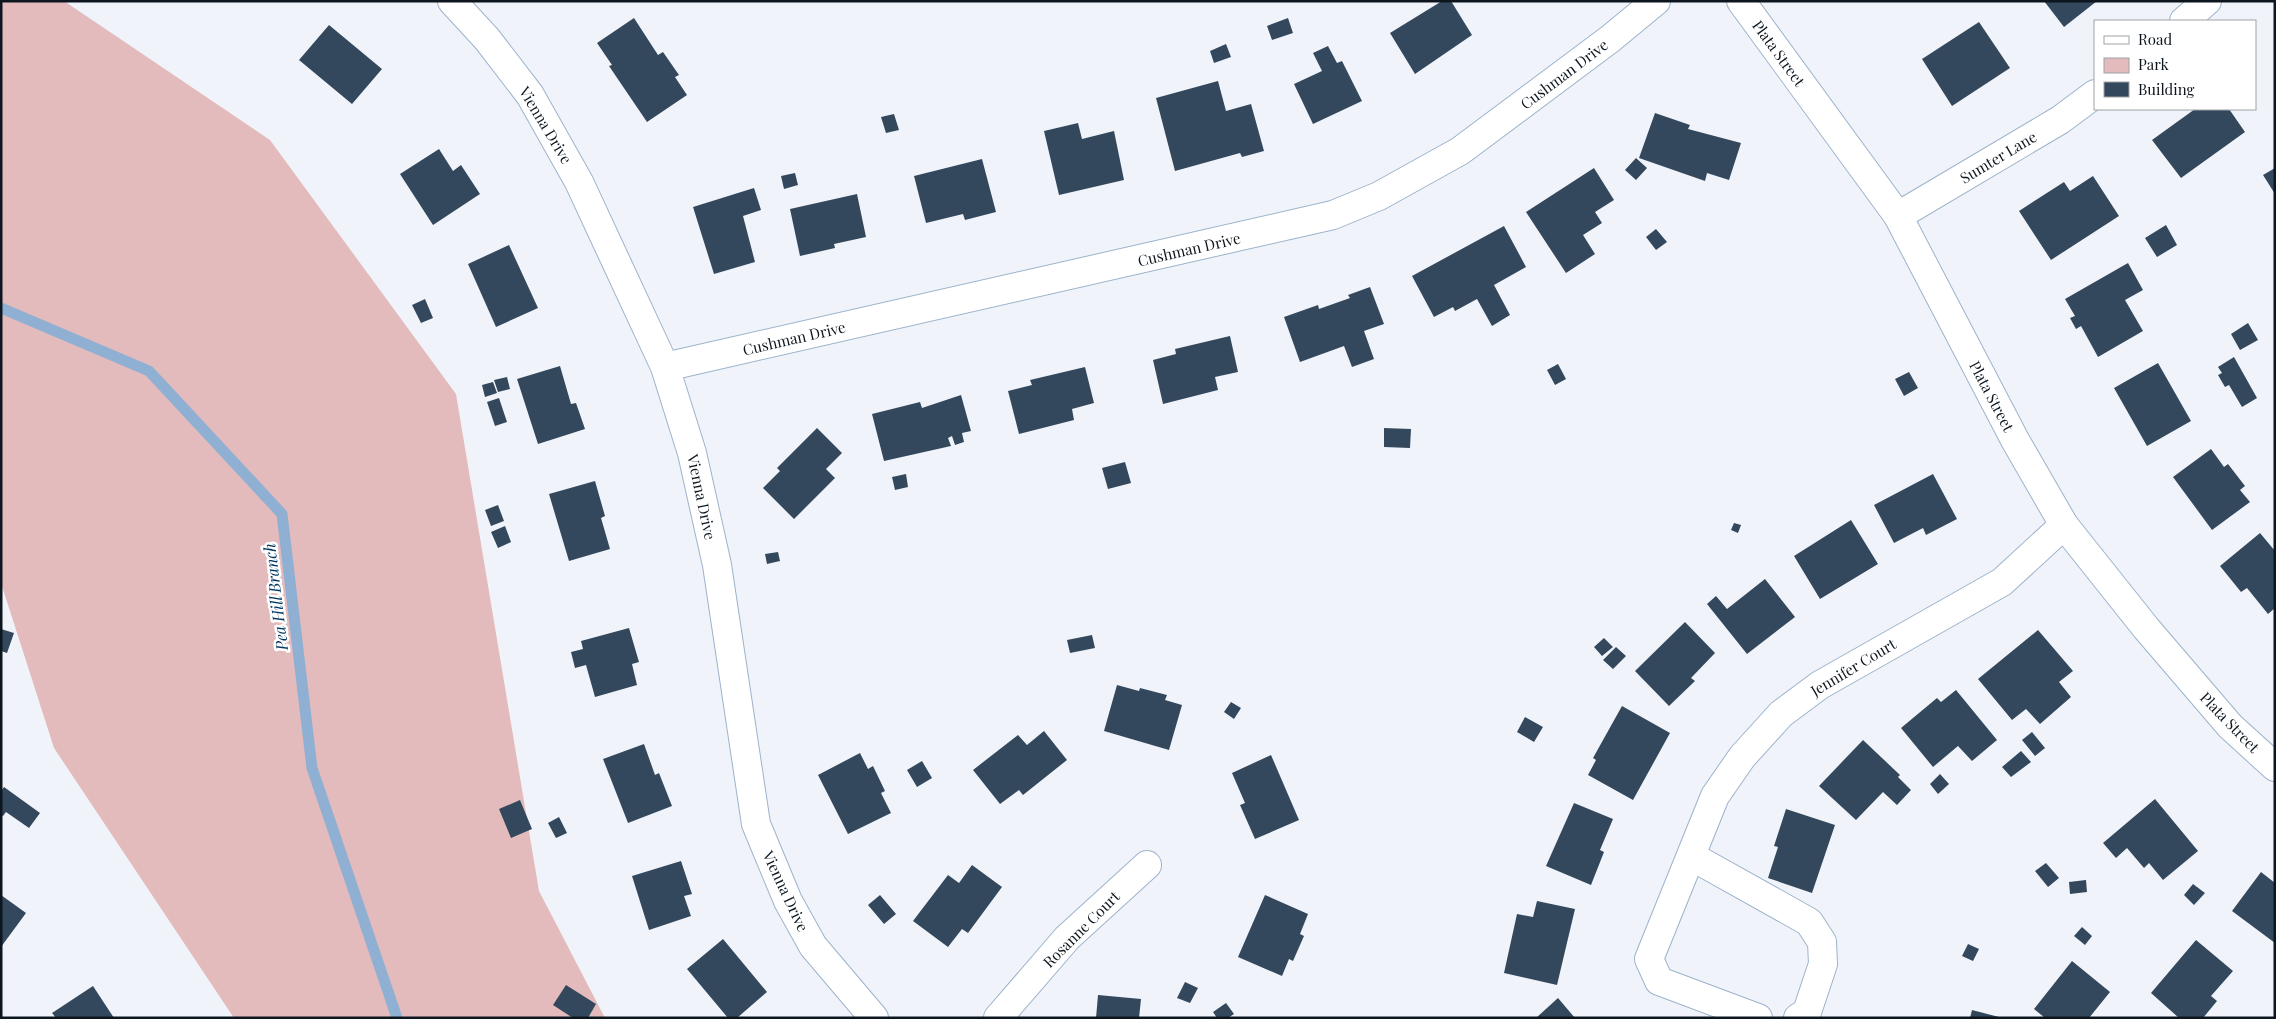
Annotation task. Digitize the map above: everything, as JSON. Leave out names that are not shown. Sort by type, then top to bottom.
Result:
[{"type":"street","name":"Vienna Drive","points":[[452,1],[487,40],[530,95],[579,182],[665,367],[692,452],[716,565],[756,824],[788,901],[813,946],[874,1018]]},
{"type":"street","name":"Cushman Drive","points":[[665,367],[1333,215],[1379,196],[1460,151],[1610,39],[1656,1]]},
{"type":"street","name":"Plata Street","points":[[1741,1],[1898,216],[2015,440],[2064,524],[2146,628],[2230,726],[2275,767]]},
{"type":"street","points":[[2185,20],[2207,1]]},
{"type":"street","name":"Sumter Lane","points":[[1898,216],[2060,120],[2094,95]]},
{"type":"street","name":"Jennifer Court","points":[[1758,1018],[1659,981],[1649,959],[1715,796],[1742,757],[1781,714],[1820,685],[2002,582],[2064,524]]},
{"type":"street","points":[[1691,856],[1809,922],[1822,942],[1823,964],[1807,1012],[1798,1018]]},
{"type":"street","name":"Rosanne Court","points":[[998,1018],[1068,938],[1147,865]]},
{"type":"green space","points":[[1,1],[64,1],[270,140],[456,394],[539,891],[605,1018],[234,1018],[54,748],[1,583]]},
{"type":"building","points":[[1442,1],[1451,1],[1472,35],[1415,74],[1390,33]]},
{"type":"building","points":[[2044,1],[2097,1],[2064,27]]},
{"type":"building","points":[[634,18],[658,55],[663,52],[679,75],[675,77],[687,95],[647,122],[609,66],[612,65],[597,43]]},
{"type":"building","points":[[1288,18],[1293,33],[1272,40],[1267,26]]},
{"type":"building","points":[[1979,22],[2010,68],[1952,106],[1922,59]]},
{"type":"building","points":[[329,25],[382,69],[352,104],[299,60]]},
{"type":"building","points":[[1226,44],[1231,57],[1214,63],[1210,51]]},
{"type":"building","points":[[1328,46],[1337,63],[1342,61],[1362,101],[1313,124],[1294,84],[1322,71],[1313,53]]},
{"type":"building","points":[[1218,81],[1226,111],[1251,104],[1264,151],[1242,157],[1240,153],[1175,171],[1156,98]]},
{"type":"building","points":[[2194,110],[2230,110],[2245,132],[2181,178],[2152,140]]},
{"type":"building","points":[[1655,113],[1690,125],[1688,129],[1741,143],[1729,180],[1707,173],[1705,181],[1639,158]]},
{"type":"building","points":[[894,114],[899,130],[886,133],[881,117]]},
{"type":"building","points":[[1078,123],[1082,139],[1114,131],[1124,180],[1059,195],[1044,131]]},
{"type":"building","points":[[439,149],[453,171],[461,165],[480,194],[433,225],[400,174]]},
{"type":"building","points":[[1636,158],[1647,168],[1636,180],[1625,170]]},
{"type":"building","points":[[982,159],[996,212],[965,220],[963,214],[926,223],[914,176]]},
{"type":"building","points":[[1594,168],[1614,200],[1595,212],[1602,223],[1583,235],[1595,254],[1566,273],[1526,212]]},
{"type":"building","points":[[2275,168],[2275,194],[2263,175]]},
{"type":"building","points":[[795,173],[798,185],[784,189],[781,176]]},
{"type":"building","points":[[2093,176],[2119,216],[2051,260],[2019,211],[2064,182],[2070,191]]},
{"type":"building","points":[[754,188],[761,210],[743,216],[755,262],[714,274],[693,207]]},
{"type":"building","points":[[857,194],[866,237],[834,244],[835,248],[800,256],[790,209]]},
{"type":"building","points":[[2166,225],[2177,245],[2157,257],[2145,238]]},
{"type":"building","points":[[1504,226],[1526,267],[1494,285],[1510,315],[1492,326],[1477,299],[1455,311],[1453,307],[1434,317],[1412,276]]},
{"type":"building","points":[[1656,229],[1667,242],[1656,250],[1646,237]]},
{"type":"building","points":[[509,245],[538,308],[496,327],[468,264]]},
{"type":"building","points":[[2128,263],[2143,290],[2125,300],[2143,331],[2098,357],[2081,326],[2076,329],[2070,318],[2075,316],[2065,299]]},
{"type":"building","points":[[1370,287],[1384,324],[1364,331],[1374,359],[1352,367],[1344,346],[1300,362],[1284,317],[1318,305],[1319,309],[1350,298],[1348,295]]},
{"type":"building","points":[[425,299],[433,318],[421,323],[412,305]]},
{"type":"building","points":[[2248,323],[2258,340],[2240,350],[2231,334]]},
{"type":"building","points":[[1230,336],[1238,372],[1215,377],[1218,390],[1163,404],[1153,360],[1176,354],[1175,349]]},
{"type":"building","points":[[2234,357],[2257,398],[2242,407],[2229,385],[2225,387],[2218,375],[2222,373],[2218,367]]},
{"type":"building","points":[[2158,363],[2191,421],[2147,446],[2114,388]]},
{"type":"building","points":[[1558,364],[1566,379],[1555,385],[1547,370]]},
{"type":"building","points":[[560,366],[571,404],[576,403],[585,429],[538,444],[517,379]]},
{"type":"building","points":[[1085,367],[1094,403],[1072,409],[1074,420],[1019,434],[1008,391],[1032,385],[1030,380]]},
{"type":"building","points":[[1909,372],[1918,388],[1904,396],[1895,379]]},
{"type":"building","points":[[507,377],[510,389],[498,392],[494,380]]},
{"type":"building","points":[[493,382],[497,393],[485,397],[482,385]]},
{"type":"building","points":[[961,395],[971,431],[962,433],[964,442],[955,445],[952,436],[948,438],[951,446],[884,461],[872,414],[920,402],[922,408]]},
{"type":"building","points":[[499,398],[507,422],[495,426],[487,402]]},
{"type":"building","points":[[817,428],[842,453],[826,469],[835,478],[794,519],[763,488],[780,471],[777,468]]},
{"type":"building","points":[[1384,428],[1411,429],[1410,448],[1384,447]]},
{"type":"building","points":[[2211,449],[2224,467],[2228,464],[2245,486],[2240,490],[2250,502],[2212,530],[2173,477]]},
{"type":"building","points":[[1125,462],[1131,483],[1108,489],[1102,468]]},
{"type":"building","points":[[906,474],[908,487],[895,490],[892,477]]},
{"type":"building","points":[[1933,474],[1957,519],[1926,535],[1923,528],[1894,543],[1874,505]]},
{"type":"building","points":[[595,481],[605,516],[601,518],[610,549],[569,561],[549,494]]},
{"type":"building","points":[[498,505],[504,521],[491,526],[485,510]]},
{"type":"building","points":[[1851,520],[1878,564],[1820,599],[1794,556]]},
{"type":"building","points":[[1734,523],[1741,525],[1738,533],[1731,530]]},
{"type":"building","points":[[505,526],[511,542],[498,548],[491,532]]},
{"type":"building","points":[[2260,533],[2275,551],[2275,608],[2268,614],[2247,588],[2241,592],[2220,566]]},
{"type":"building","points":[[778,552],[780,561],[767,564],[765,554]]},
{"type":"building","points":[[1765,579],[1795,617],[1747,654],[1707,604],[1716,596],[1727,609]]},
{"type":"building","points":[[1685,622],[1715,653],[1691,678],[1695,681],[1669,706],[1635,671]]},
{"type":"building","points":[[629,628],[639,662],[632,664],[637,685],[595,697],[586,665],[575,668],[571,652],[583,649],[581,641]]},
{"type":"building","points":[[1,629],[14,633],[7,653],[1,651]]},
{"type":"building","points":[[2038,630],[2073,671],[2059,682],[2071,697],[2040,724],[2026,709],[2012,720],[1978,679]]},
{"type":"building","points":[[1092,635],[1095,648],[1070,653],[1067,640]]},
{"type":"building","points":[[1604,638],[1613,647],[1602,656],[1594,647]]},
{"type":"building","points":[[1616,647],[1626,656],[1613,669],[1603,660]]},
{"type":"building","points":[[1117,685],[1139,691],[1140,688],[1167,695],[1165,700],[1182,705],[1169,750],[1104,731]]},
{"type":"building","points":[[1956,690],[1997,740],[1972,761],[1958,746],[1933,767],[1901,728],[1937,698],[1941,702]]},
{"type":"building","points":[[1231,702],[1241,708],[1234,719],[1224,712]]},
{"type":"building","points":[[1622,706],[1670,733],[1633,800],[1588,775],[1596,760],[1593,758]]},
{"type":"building","points":[[1525,717],[1543,727],[1534,742],[1517,732]]},
{"type":"building","points":[[1044,731],[1067,760],[1023,795],[1019,790],[1000,804],[973,770],[1018,735],[1027,745]]},
{"type":"building","points":[[2032,732],[2045,748],[2035,756],[2022,740]]},
{"type":"building","points":[[1863,740],[1900,775],[1898,777],[1911,790],[1897,805],[1883,792],[1856,820],[1819,786]]},
{"type":"building","points":[[644,744],[655,775],[659,773],[672,806],[628,823],[603,759]]},
{"type":"building","points":[[2021,751],[2031,762],[2011,777],[2002,767]]},
{"type":"building","points":[[860,753],[868,769],[873,766],[885,791],[881,793],[891,813],[848,834],[818,775]]},
{"type":"building","points":[[1271,755],[1299,820],[1255,839],[1240,805],[1245,803],[1232,773]]},
{"type":"building","points":[[922,761],[932,778],[917,787],[907,770]]},
{"type":"building","points":[[1940,774],[1949,784],[1938,794],[1930,784]]},
{"type":"building","points":[[4,787],[40,813],[29,828],[6,812],[3,816],[1,815],[1,791]]},
{"type":"building","points":[[2155,799],[2198,851],[2163,880],[2149,863],[2144,868],[2127,848],[2116,858],[2103,843]]},
{"type":"building","points":[[520,800],[532,829],[511,838],[499,809]]},
{"type":"building","points":[[1574,803],[1613,819],[1600,850],[1604,852],[1591,885],[1546,866]]},
{"type":"building","points":[[1786,809],[1835,825],[1812,893],[1768,878],[1778,847],[1774,846]]},
{"type":"building","points":[[559,817],[567,833],[556,838],[548,823]]},
{"type":"building","points":[[681,861],[692,894],[684,896],[691,916],[649,930],[632,876]]},
{"type":"building","points":[[2046,863],[2059,878],[2048,887],[2035,871]]},
{"type":"building","points":[[972,865],[1002,887],[968,933],[962,929],[948,947],[913,921],[948,875],[959,883]]},
{"type":"building","points":[[2261,872],[2275,883],[2275,943],[2232,911]]},
{"type":"building","points":[[2086,880],[2087,892],[2070,894],[2069,882]]},
{"type":"building","points":[[2193,884],[2205,893],[2194,905],[2184,895]]},
{"type":"building","points":[[1,895],[26,913],[1,947]]},
{"type":"building","points":[[880,895],[896,914],[884,924],[868,905]]},
{"type":"building","points":[[1265,895],[1308,914],[1300,934],[1304,936],[1293,961],[1289,959],[1282,976],[1238,957]]},
{"type":"building","points":[[1537,901],[1575,909],[1557,985],[1504,973],[1517,914],[1533,917]]},
{"type":"building","points":[[2082,927],[2092,936],[2085,945],[2074,936]]},
{"type":"building","points":[[723,939],[767,992],[737,1018],[728,1018],[687,969]]},
{"type":"building","points":[[2196,940],[2233,971],[2211,996],[2217,1001],[2203,1018],[2179,1018],[2151,993]]},
{"type":"building","points":[[1968,944],[1979,949],[1973,961],[1962,956]]},
{"type":"building","points":[[2072,961],[2110,992],[2089,1018],[2045,1018],[2034,1009]]},
{"type":"building","points":[[1185,982],[1198,988],[1190,1003],[1177,998]]},
{"type":"building","points":[[566,985],[596,1004],[588,1018],[573,1018],[553,1005]]},
{"type":"building","points":[[93,986],[114,1018],[56,1018],[52,1013]]},
{"type":"building","points":[[1098,995],[1141,999],[1139,1018],[1096,1018]]},
{"type":"building","points":[[1558,998],[1575,1018],[1536,1018]]},
{"type":"building","points":[[1226,1003],[1234,1014],[1228,1018],[1217,1018],[1213,1012]]},
{"type":"building","points":[[1972,1010],[1999,1017],[1970,1018]]},
{"type":"waterway","name":"Pea Hill Branch","points":[[1,308],[149,371],[282,514],[312,768],[397,1018]]}]
